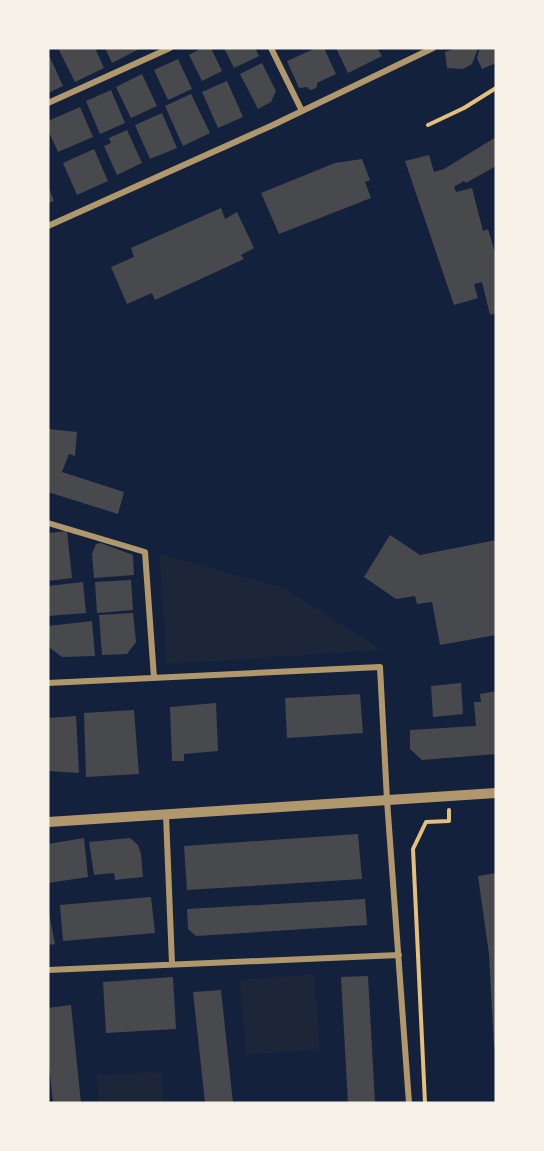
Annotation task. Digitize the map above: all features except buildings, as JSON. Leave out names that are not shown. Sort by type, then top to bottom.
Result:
[{"type":"street","points":[[48,103],[170,48]]},
{"type":"street","points":[[271,48],[302,111]]},
{"type":"street","points":[[48,226],[302,111],[433,48]]},
{"type":"street","points":[[48,523],[145,552],[154,678]]},
{"type":"street","points":[[48,683],[380,667],[387,800],[409,1103]]},
{"type":"street","points":[[48,822],[496,793]]},
{"type":"street","points":[[166,815],[172,964]]},
{"type":"street","points":[[48,970],[399,955]]},
{"type":"path","points":[[428,125],[464,108],[496,88]]},
{"type":"path","points":[[425,1103],[413,849],[426,822],[449,820],[449,797]]},
{"type":"shaded area","points":[[159,554],[284,588],[382,650],[167,664]]},
{"type":"shaded area","points":[[314,974],[320,1049],[246,1055],[240,980]]},
{"type":"shaded area","points":[[162,1072],[163,1103],[99,1103],[97,1075]]}]
